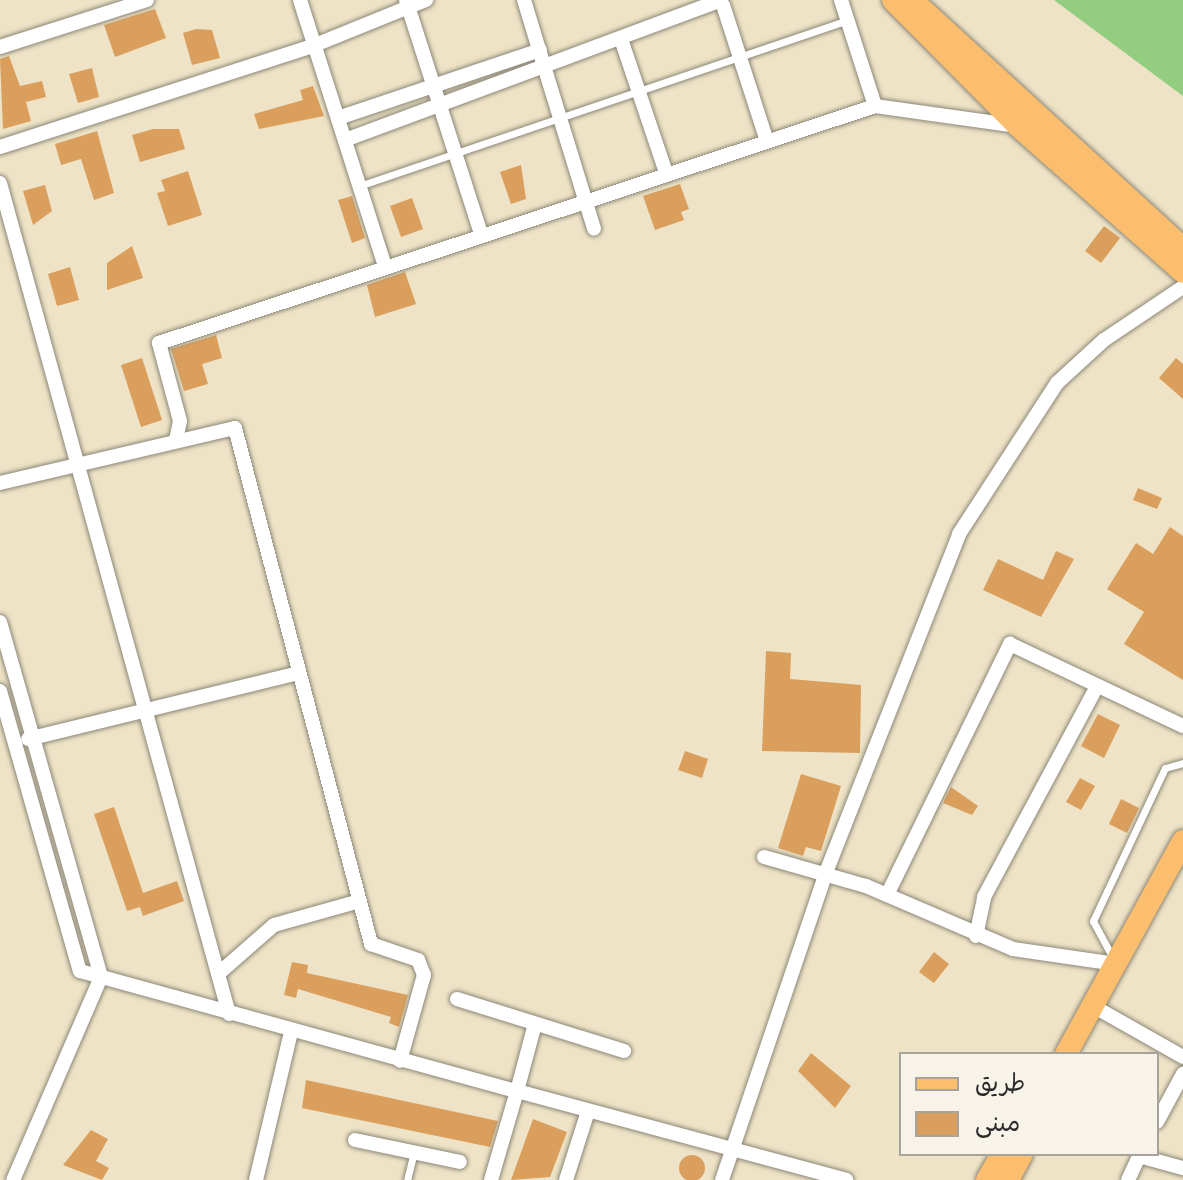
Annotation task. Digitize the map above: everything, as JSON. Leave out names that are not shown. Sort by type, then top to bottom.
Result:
[{"type":"main road","points":[[893,0],[1018,126],[1183,272]]},
{"type":"main road","points":[[912,0],[1183,248]]},
{"type":"main road","points":[[1067,1052],[1183,841]]},
{"type":"main road","points":[[987,1180],[1001,1156]]},
{"type":"main road","points":[[1008,1180],[1021,1156]]},
{"type":"street","points":[[0,47],[147,0]]},
{"type":"street","points":[[300,0],[384,264]]},
{"type":"street","points":[[0,147],[315,45],[407,3],[426,0]]},
{"type":"street","points":[[524,0],[594,229]]},
{"type":"street","points":[[841,0],[875,106]]},
{"type":"street","points":[[345,140],[722,2],[767,141]]},
{"type":"street","points":[[407,3],[481,233]]},
{"type":"street","points":[[621,39],[666,173]]},
{"type":"street","points":[[338,118],[540,50]]},
{"type":"street","points":[[176,440],[180,421],[159,343],[384,264],[875,106],[1018,126]]},
{"type":"street","points":[[0,183],[24,253],[75,468],[229,1014]]},
{"type":"street","points":[[722,1180],[825,875],[959,534],[1057,383],[1104,340],[1183,287]]},
{"type":"street","points":[[0,483],[75,468],[176,440],[235,428],[371,944],[418,960],[424,975],[400,1061]]},
{"type":"street","points":[[0,622],[101,977],[13,1180]]},
{"type":"street","points":[[887,895],[1010,644],[1096,688],[1183,726]]},
{"type":"street","points":[[15,742],[143,707],[299,673]]},
{"type":"street","points":[[976,936],[984,897],[1096,688]]},
{"type":"street","points":[[0,691],[80,971],[291,1032],[517,1091],[587,1114],[846,1180]]},
{"type":"street","points":[[764,857],[887,895],[976,936],[1013,949],[1116,964]]},
{"type":"street","points":[[218,974],[274,925],[360,901]]},
{"type":"street","points":[[457,999],[624,1051]]},
{"type":"street","points":[[1093,1006],[1183,1057]]},
{"type":"street","points":[[491,1180],[535,1024]]},
{"type":"street","points":[[256,1180],[291,1032]]},
{"type":"street","points":[[1159,1118],[1183,1074]]},
{"type":"street","points":[[566,1180],[587,1114]]},
{"type":"street","points":[[355,1140],[460,1162]]},
{"type":"street","points":[[1128,1180],[1139,1156]]},
{"type":"street","points":[[1142,1156],[1183,1168]]},
{"type":"lane","points":[[359,186],[848,20]]},
{"type":"lane","points":[[1116,964],[1093,921],[1165,768],[1183,763]]},
{"type":"lane","points":[[407,1180],[414,1152]]},
{"type":"green space","points":[[1054,0],[1183,0],[1183,96]]},
{"type":"building","points":[[155,9],[166,38],[115,57],[104,25]]},
{"type":"building","points":[[196,29],[212,30],[220,58],[192,65],[183,33]]},
{"type":"building","points":[[9,56],[20,86],[42,81],[46,97],[26,102],[31,121],[3,129],[0,59]]},
{"type":"building","points":[[92,68],[99,97],[78,103],[69,74]]},
{"type":"building","points":[[313,86],[324,116],[259,129],[254,114],[303,100],[300,90]]},
{"type":"building","points":[[153,129],[179,129],[185,149],[140,162],[132,135]]},
{"type":"building","points":[[97,131],[114,193],[94,200],[81,159],[61,165],[55,144]]},
{"type":"building","points":[[521,165],[526,199],[511,204],[500,172]]},
{"type":"building","points":[[188,171],[202,215],[168,226],[157,193],[165,191],[161,180]]},
{"type":"building","points":[[680,184],[689,209],[681,212],[684,220],[655,230],[643,196]]},
{"type":"building","points":[[45,185],[52,211],[33,225],[23,191]]},
{"type":"building","points":[[352,196],[365,238],[352,243],[338,200]]},
{"type":"building","points":[[412,198],[423,229],[401,237],[390,206]]},
{"type":"building","points":[[1104,226],[1120,238],[1101,263],[1085,251]]},
{"type":"building","points":[[132,246],[143,278],[107,290],[107,263]]},
{"type":"building","points":[[70,267],[79,300],[57,306],[48,274]]},
{"type":"building","points":[[405,272],[416,304],[375,317],[367,285]]},
{"type":"building","points":[[216,335],[222,358],[202,364],[208,384],[184,391],[171,349]]},
{"type":"building","points":[[142,358],[162,420],[141,427],[121,365]]},
{"type":"building","points":[[1176,358],[1183,364],[1183,399],[1159,378]]},
{"type":"building","points":[[1138,488],[1162,498],[1157,509],[1133,500]]},
{"type":"building","points":[[1170,527],[1183,536],[1183,680],[1124,644],[1144,612],[1107,589],[1136,543],[1153,554]]},
{"type":"building","points":[[1056,551],[1074,559],[1041,617],[983,590],[998,559],[1043,580]]},
{"type":"building","points":[[766,651],[791,653],[790,679],[861,685],[860,753],[762,751]]},
{"type":"building","points":[[1098,714],[1120,725],[1104,758],[1081,746]]},
{"type":"building","points":[[685,751],[708,759],[702,778],[678,770]]},
{"type":"building","points":[[801,774],[841,786],[821,851],[806,847],[803,856],[778,848]]},
{"type":"building","points":[[1080,778],[1095,786],[1081,810],[1066,802]]},
{"type":"building","points":[[951,787],[978,806],[972,815],[943,803]]},
{"type":"building","points":[[1121,799],[1139,808],[1127,833],[1109,824]]},
{"type":"building","points":[[114,807],[143,893],[177,881],[184,901],[143,916],[140,907],[127,911],[94,814]]},
{"type":"building","points":[[934,952],[949,964],[934,983],[919,972]]},
{"type":"building","points":[[292,962],[308,965],[307,973],[408,995],[399,1027],[389,1023],[391,1017],[298,989],[296,998],[284,995]]},
{"type":"building","points":[[811,1053],[851,1086],[835,1108],[798,1071]]},
{"type":"building","points":[[306,1080],[498,1121],[490,1147],[302,1108]]},
{"type":"building","points":[[533,1119],[567,1132],[550,1177],[511,1180]]},
{"type":"building","points":[[91,1130],[108,1139],[96,1161],[109,1168],[102,1180],[63,1165]]},
{"type":"building","points":[[692,1155],[701,1159],[705,1168],[701,1177],[692,1181],[683,1177],[679,1168],[683,1159]]}]
